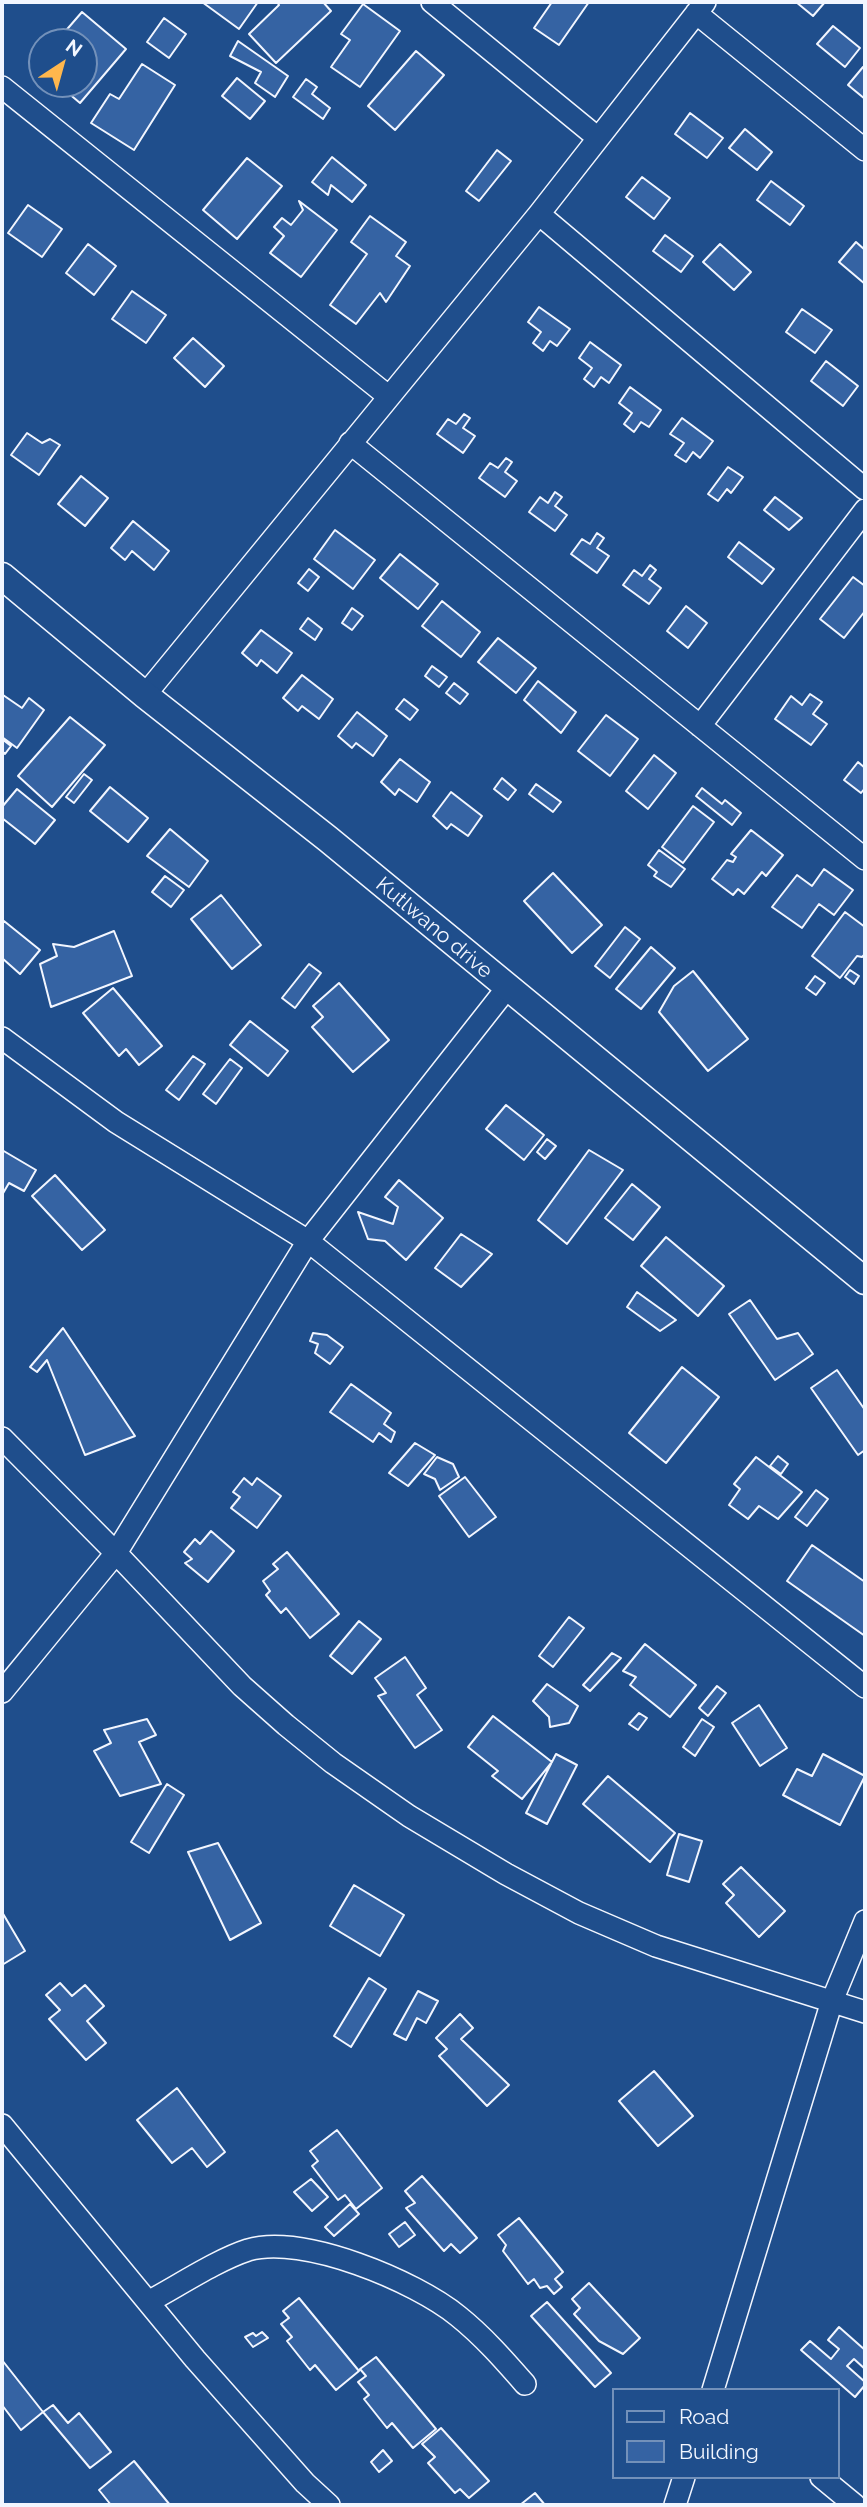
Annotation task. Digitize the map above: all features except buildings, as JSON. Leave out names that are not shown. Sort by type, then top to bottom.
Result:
[{"type":"street","points":[[432,2],[598,138]]},
{"type":"street","points":[[145,695],[539,214],[700,7],[865,150]]},
{"type":"street","points":[[2,87],[388,396]]},
{"type":"street","points":[[539,214],[865,489]]},
{"type":"street","points":[[350,443],[865,859]]},
{"type":"street","points":[[700,726],[865,510]]},
{"type":"street","name":"Kutlwano drive","points":[[2,576],[145,695],[328,838],[865,1281]]},
{"type":"street","points":[[2,1692],[116,1553],[308,1241],[507,988]]},
{"type":"street","points":[[2,1038],[116,1122],[308,1241],[865,1687]]},
{"type":"street","points":[[2,1438],[242,1686],[333,1763],[409,1816],[506,1874],[579,1913],[656,1946],[865,2012]]},
{"type":"street","points":[[714,2388],[832,2001],[865,1921]]},
{"type":"street","points":[[2,2125],[195,2359],[305,2483],[329,2505]]},
{"type":"street","points":[[149,2302],[248,2250],[274,2246],[318,2252],[358,2265],[422,2292],[457,2315],[494,2349],[526,2384]]},
{"type":"street","points":[[675,2505],[683,2479]]},
{"type":"street","points":[[823,2479],[855,2505]]}]
